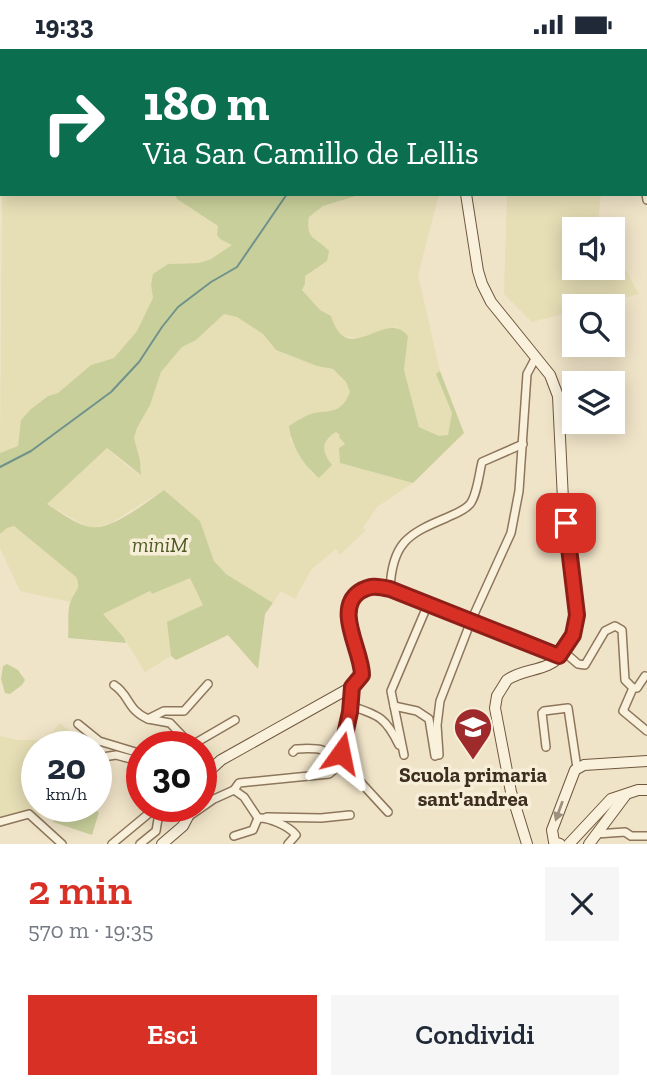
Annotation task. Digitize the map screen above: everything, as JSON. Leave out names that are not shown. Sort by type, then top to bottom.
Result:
[{"type":"main road","points":[[466,196],[482,284],[491,302],[551,375],[558,396],[563,500],[577,615],[573,635],[561,654],[547,666],[507,680],[495,702],[511,792],[527,844]]},
{"type":"main road","points":[[217,764],[352,687],[362,675],[362,663],[349,623],[348,607],[354,596],[366,587],[390,589],[561,654]]},
{"type":"main road","points":[[560,844],[554,842],[552,830],[577,768],[584,765],[647,761]]},
{"type":"main road","points":[[589,844],[625,796],[638,790],[647,790]]},
{"type":"main road","points":[[569,844],[611,799],[619,795],[625,796]]},
{"type":"main road","points":[[162,844],[185,822]]},
{"type":"street","points":[[394,706],[417,711],[429,719],[435,756],[439,755],[437,725],[440,701],[471,621],[511,533],[519,491],[527,374],[536,357]]},
{"type":"street","points":[[390,589],[391,566],[404,542],[422,528],[459,512],[471,503],[482,462],[523,444]]},
{"type":"street","points":[[351,706],[388,723],[404,753],[391,691],[428,604]]},
{"type":"street","points":[[561,654],[585,665],[605,631],[619,628],[622,630],[625,652],[625,680],[633,688]]},
{"type":"street","points":[[645,677],[637,688],[633,688],[623,711],[645,729]]},
{"type":"street","points":[[148,719],[163,711],[184,711],[208,684]]},
{"type":"street","points":[[114,685],[121,689],[129,706],[138,714],[148,719],[170,723],[178,731]]},
{"type":"street","points":[[352,687],[351,706],[341,753],[342,762],[388,812]]},
{"type":"street","points":[[546,747],[542,713],[570,709],[577,768]]},
{"type":"street","points":[[217,731],[235,720]]},
{"type":"street","points":[[78,724],[99,741],[126,749]]},
{"type":"street","points":[[218,797],[234,790],[239,783],[329,774],[335,769],[335,761],[330,753],[320,748],[296,749],[293,752]]},
{"type":"street","points":[[234,790],[244,797],[262,818],[293,831],[296,835],[289,844]]},
{"type":"street","points":[[0,823],[29,814],[62,844]]},
{"type":"street","points":[[262,818],[350,815]]},
{"type":"street","points":[[234,836],[253,830],[262,818]]},
{"type":"street","points":[[113,844],[139,822]]},
{"type":"street","points":[[140,844],[156,831],[157,822]]},
{"type":"street","points":[[596,834],[625,832],[631,836],[647,836]]},
{"type":"shaded area","points":[[2,196],[176,196],[218,226],[218,230],[233,245],[199,263],[168,264],[151,285],[153,298],[137,331],[114,358],[91,365],[58,393],[48,396],[20,427],[18,446],[0,453]]},
{"type":"shaded area","points":[[356,196],[438,196],[418,275],[440,371],[436,374],[452,413],[448,436],[439,436],[419,427],[404,370],[408,336],[396,327],[360,338],[341,336],[336,331],[331,316],[320,310],[302,290],[305,284],[303,257],[309,217],[323,206]]},
{"type":"shaded area","points":[[507,196],[601,196],[598,217],[562,217],[562,280],[625,280],[625,269],[639,294],[625,298],[625,294],[562,294],[562,314],[532,322],[504,294]]},
{"type":"shaded area","points":[[223,314],[237,317],[263,334],[276,350],[317,366],[333,369],[346,383],[350,392],[344,405],[331,412],[312,414],[299,419],[290,439],[311,472],[319,478],[325,456],[323,446],[336,432],[345,444],[340,463],[413,483],[377,507],[363,528],[366,530],[340,555],[336,549],[311,570],[295,599],[281,591],[273,603],[226,574],[214,561],[200,521],[164,490],[111,523],[93,528],[47,504],[107,448],[141,475],[134,438],[161,372],[182,347],[196,340]]},
{"type":"shaded area","points":[[14,526],[76,577],[80,584],[70,602],[20,591],[0,548],[0,535],[7,528]]},
{"type":"shaded area","points":[[190,577],[203,605],[168,622],[171,656],[145,672],[124,638],[102,614],[150,591],[153,594]]},
{"type":"shaded area","points":[[60,723],[70,731],[53,731]]},
{"type":"shaded area","points":[[0,736],[21,740],[21,815],[4,819],[0,817]]},
{"type":"green space","name":"miniM","points":[[176,196],[356,196],[323,206],[309,217],[310,234],[329,251],[327,261],[305,276],[302,290],[320,310],[331,316],[338,331],[347,338],[357,338],[389,328],[399,329],[408,336],[404,370],[419,427],[439,436],[448,435],[452,413],[436,374],[440,371],[464,433],[413,483],[340,463],[339,448],[345,444],[336,432],[324,447],[332,465],[319,478],[299,455],[289,426],[307,415],[332,411],[343,404],[350,392],[346,382],[333,369],[317,366],[276,350],[263,334],[237,317],[224,314],[196,340],[182,347],[161,372],[150,405],[137,428],[134,438],[141,475],[107,448],[47,504],[80,524],[99,527],[119,520],[164,490],[200,521],[214,561],[226,574],[273,603],[265,614],[258,669],[228,635],[176,660],[171,656],[167,622],[203,605],[190,578],[152,594],[150,591],[103,614],[126,643],[68,638],[69,607],[78,588],[76,577],[14,526],[0,534],[0,453],[18,446],[21,420],[30,410],[48,396],[58,393],[91,365],[114,358],[137,331],[153,298],[153,274],[168,264],[199,263],[211,259],[232,245],[217,235],[218,226]]},
{"type":"green space","points":[[7,664],[18,670],[25,680],[10,694],[5,693],[1,679],[3,666]]},
{"type":"green space","points":[[53,822],[96,822],[92,835]]},
{"type":"waterway","points":[[0,467],[31,451],[111,392],[139,362],[178,307],[211,282],[237,267],[286,196]]},
{"type":"place","name":"Scuola primaria sant'andrea","points":[[473,761]]},
{"type":"route","points":[[341,753],[350,712],[352,687],[362,675],[362,663],[349,623],[348,607],[354,596],[366,587],[390,589],[559,656],[576,630],[577,615],[566,523]]}]
